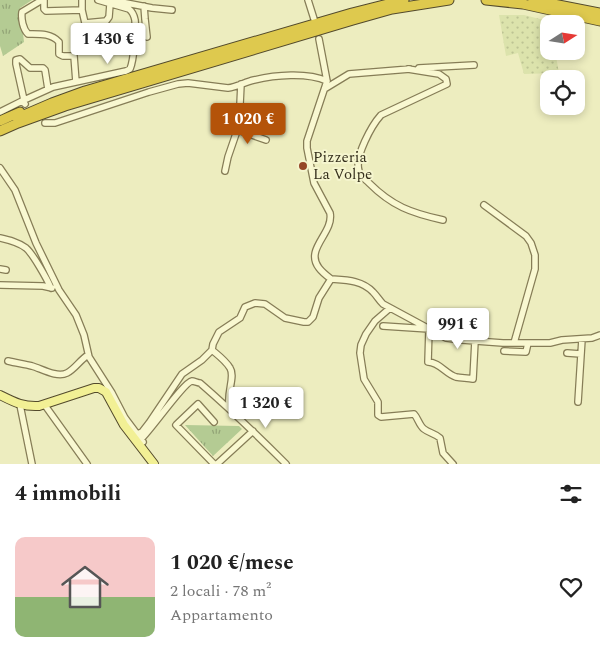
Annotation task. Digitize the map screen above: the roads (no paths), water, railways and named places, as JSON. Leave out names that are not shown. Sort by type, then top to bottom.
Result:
[{"type":"highway","points":[[0,126],[85,91],[352,13],[404,0]]},
{"type":"highway","points":[[0,131],[65,106],[384,11],[449,0]]},
{"type":"highway","points":[[486,0],[523,4],[600,21]]},
{"type":"highway","points":[[533,0],[600,13]]},
{"type":"highway","points":[[0,121],[56,98],[85,91]]},
{"type":"highway","points":[[0,137],[53,114],[65,106]]},
{"type":"main road","points":[[0,395],[21,405],[34,406],[94,388],[106,389],[124,425],[154,464]]},
{"type":"street","points":[[76,82],[74,56],[59,54],[59,42],[55,38],[45,34],[28,34],[24,30],[22,12],[43,0],[45,11],[82,10]]},
{"type":"street","points":[[82,0],[85,23],[106,21],[109,17],[111,2]]},
{"type":"street","points":[[98,0],[172,10]]},
{"type":"street","points":[[308,0],[314,19]]},
{"type":"street","points":[[0,112],[48,89],[126,71],[132,67],[134,17],[130,9],[111,2]]},
{"type":"street","points":[[144,6],[147,37]]},
{"type":"street","points":[[319,39],[327,81],[306,148],[314,183],[331,217],[330,224],[314,253],[318,268],[331,279],[358,282],[367,287],[378,300],[390,308],[446,338],[514,343],[550,343],[562,340],[592,338],[600,335]]},
{"type":"street","points":[[23,102],[16,60],[20,60],[30,68],[43,68],[48,89]]},
{"type":"street","points":[[325,89],[349,74],[474,65]]},
{"type":"street","points":[[408,69],[439,74],[446,79],[446,84],[381,115],[365,142],[359,159],[358,170],[380,194],[391,202],[415,212],[443,220]]},
{"type":"street","points":[[44,123],[55,123],[178,84],[188,83],[223,88],[266,78],[290,75],[320,78],[327,81]]},
{"type":"street","points":[[225,171],[238,130],[241,84]]},
{"type":"street","points":[[238,130],[266,140]]},
{"type":"street","points":[[0,168],[15,190],[36,243],[59,290],[76,315],[84,335],[88,355],[106,389],[140,438]]},
{"type":"street","points":[[484,205],[526,236],[531,243],[535,255],[535,269],[514,343]]},
{"type":"street","points":[[0,238],[26,248],[51,288]]},
{"type":"street","points":[[140,438],[142,432],[182,374],[202,360],[212,350],[219,332],[240,318],[245,307],[255,303],[265,304],[285,318],[304,322],[310,321],[319,298],[331,279]]},
{"type":"street","points":[[0,285],[43,286],[59,290]]},
{"type":"street","points":[[390,308],[375,321],[366,334],[360,353],[364,379],[378,402],[378,415],[381,417],[414,414],[423,428],[433,432],[440,438],[443,453],[452,464]]},
{"type":"street","points":[[383,326],[430,328]]},
{"type":"street","points":[[430,328],[428,362],[433,362],[456,377],[473,379],[476,341]]},
{"type":"street","points":[[578,402],[582,339]]},
{"type":"street","points":[[504,351],[526,352],[528,343]]},
{"type":"street","points":[[212,350],[230,368],[232,374],[228,400],[231,411]]},
{"type":"street","points":[[567,353],[581,354]]},
{"type":"street","points":[[8,361],[62,375],[68,373],[82,358],[88,355]]},
{"type":"street","points":[[140,438],[191,381],[200,384],[231,411],[286,464]]},
{"type":"street","points":[[44,404],[87,464]]},
{"type":"street","points":[[214,422],[198,404],[176,425],[215,464],[253,431]]},
{"type":"street","points":[[21,405],[33,464]]},
{"type":"place","name":"Pizzeria La Volpe","points":[[303,166]]}]
